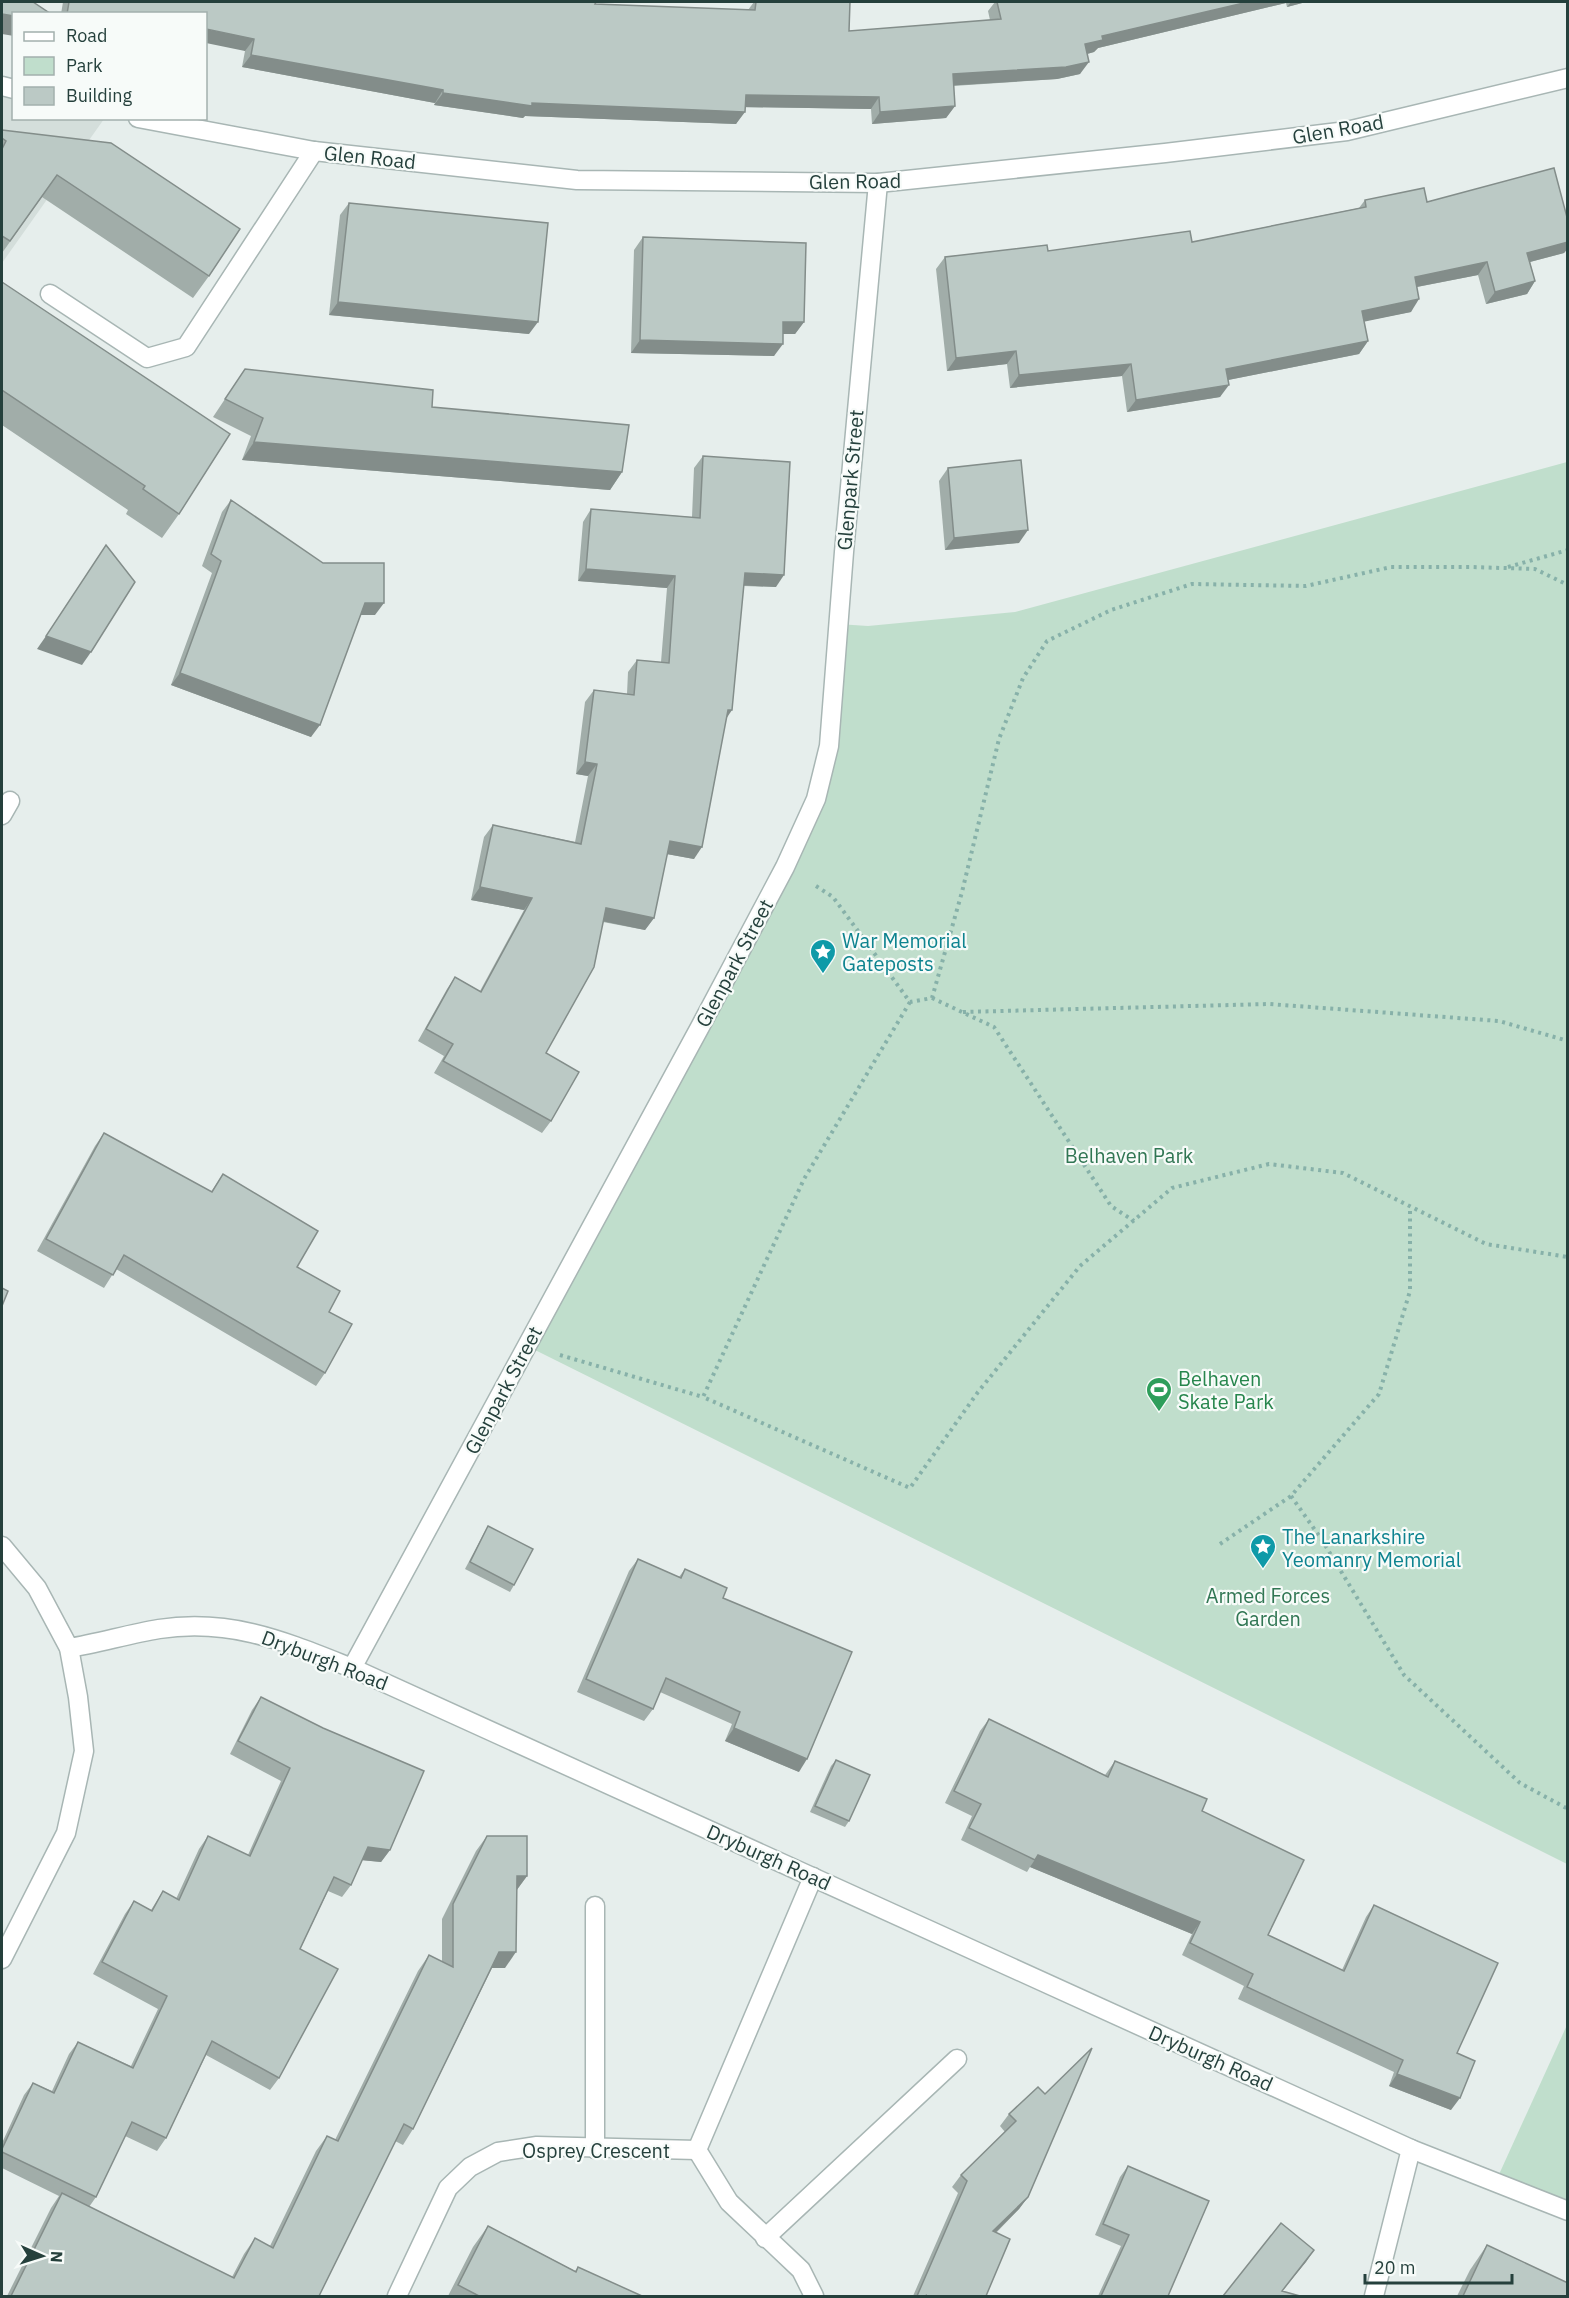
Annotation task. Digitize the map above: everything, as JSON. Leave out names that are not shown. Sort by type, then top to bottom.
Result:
[{"type":"street","name":"Glen Road","points":[[149,120],[314,150],[577,180],[878,183],[1165,153],[1347,130],[1568,78]]},
{"type":"street","points":[[50,294],[147,358],[186,347],[314,150]]},
{"type":"street","name":"Glenpark Street","points":[[352,1668],[785,867],[816,799],[829,746],[845,540],[878,183]]},
{"type":"street","points":[[2,1545],[37,1588],[69,1648],[78,1697],[84,1751],[66,1833],[2,1959]]},
{"type":"street","name":"Dryburgh Road","points":[[69,1648],[160,1629],[222,1626],[271,1636],[352,1668],[1412,2149],[1568,2211]]},
{"type":"street","name":"Osprey Crescent","points":[[697,2150],[813,1877]]},
{"type":"street","points":[[595,2149],[596,1906]]},
{"type":"street","points":[[765,2238],[957,2059]]},
{"type":"street","name":"Osprey Crescent","points":[[397,2296],[448,2188],[470,2167],[498,2152],[537,2146],[697,2150]]},
{"type":"street","points":[[1374,2296],[1412,2149]]},
{"type":"street","name":"Osprey Crescent","points":[[697,2150],[729,2202],[801,2270],[814,2296]]},
{"type":"path","points":[[1504,568],[1568,550]]},
{"type":"path","points":[[932,998],[962,892],[999,739],[1023,678],[1047,641],[1111,610],[1192,584],[1306,586],[1391,567],[1535,569],[1568,585]]},
{"type":"path","points":[[785,867],[833,897],[910,1002]]},
{"type":"path","points":[[703,1397],[804,1179],[910,1002],[932,998],[994,1027],[1112,1206],[1134,1221]]},
{"type":"path","points":[[963,1012],[1269,1004],[1499,1021],[1568,1041]]},
{"type":"path","points":[[527,1346],[703,1397],[910,1488],[978,1392],[1080,1266],[1172,1188],[1269,1164],[1343,1173],[1486,1245],[1568,1257]]},
{"type":"path","points":[[1220,1544],[1291,1496],[1379,1394],[1410,1291],[1410,1207]]},
{"type":"path","points":[[1291,1496],[1322,1540],[1404,1675],[1520,1783],[1568,1809]]},
{"type":"shaded area","points":[[2,85],[12,88],[12,120],[103,120],[2,263]]},
{"type":"green space","name":"Belhaven Park","points":[[1567,462],[1567,1864],[527,1346],[816,799],[838,624],[868,626],[1015,612]]},
{"type":"green space","points":[[1567,2025],[1567,2211],[1496,2181]]},
{"type":"building","points":[[2,2],[33,2],[48,12],[12,12],[12,16],[2,14]]},
{"type":"building","points":[[69,2],[596,2],[595,4],[755,10],[756,2],[850,2],[849,31],[1001,19],[997,2],[1248,2],[1102,36],[1103,40],[1085,44],[1089,62],[1066,67],[953,74],[955,106],[880,112],[879,97],[746,95],[745,112],[532,103],[532,106],[443,93],[443,90],[251,55],[254,39],[207,29],[207,12],[67,12]]},
{"type":"building","points":[[2,130],[111,143],[240,229],[209,276],[57,175],[10,241],[2,236],[2,149],[6,141],[2,138]]},
{"type":"building","points":[[1554,168],[1568,221],[1568,242],[1527,253],[1535,281],[1495,292],[1487,262],[1415,277],[1419,299],[1362,311],[1368,341],[1226,369],[1229,385],[1136,400],[1131,364],[1019,375],[1016,351],[956,358],[945,257],[1047,245],[1048,251],[1190,231],[1192,242],[1366,207],[1365,200],[1424,188],[1427,202]]},
{"type":"building","points":[[349,203],[548,223],[538,322],[338,302]]},
{"type":"building","points":[[643,237],[806,243],[804,322],[783,322],[783,344],[640,340]]},
{"type":"building","points":[[2,282],[230,434],[179,514],[143,489],[145,486],[2,390]]},
{"type":"building","points":[[245,369],[433,390],[432,407],[629,425],[622,472],[254,442],[263,418],[225,399]]},
{"type":"building","points":[[703,456],[790,462],[784,575],[745,573],[732,710],[728,710],[702,847],[670,841],[654,918],[606,908],[594,967],[546,1053],[579,1072],[551,1121],[443,1061],[453,1044],[426,1029],[455,977],[481,992],[532,898],[480,887],[493,825],[581,844],[597,764],[585,762],[594,690],[634,695],[637,660],[669,663],[675,576],[586,569],[591,509],[700,518]]},
{"type":"building","points":[[1021,460],[1028,530],[954,538],[948,468]]},
{"type":"building","points":[[231,500],[323,563],[384,563],[384,603],[365,603],[320,725],[180,673],[221,561],[211,554]]},
{"type":"building","points":[[106,545],[135,582],[91,652],[46,636]]},
{"type":"building","points":[[104,1133],[212,1192],[223,1174],[318,1231],[297,1267],[340,1291],[329,1312],[352,1324],[325,1373],[124,1255],[113,1275],[46,1239]]},
{"type":"building","points":[[2,1288],[8,1291],[2,1306]]},
{"type":"building","points":[[488,1526],[533,1549],[514,1585],[470,1562]]},
{"type":"building","points":[[638,1559],[681,1578],[685,1569],[727,1588],[723,1598],[852,1652],[807,1759],[734,1728],[740,1712],[666,1678],[653,1709],[586,1679]]},
{"type":"building","points":[[261,1697],[323,1728],[424,1771],[390,1850],[368,1847],[351,1885],[334,1877],[300,1949],[338,1969],[279,2078],[212,2041],[166,2138],[132,2122],[96,2197],[2,2152],[2,2149],[33,2083],[54,2093],[78,2042],[133,2068],[167,1996],[102,1962],[134,1901],[152,1911],[163,1891],[179,1900],[208,1836],[250,1856],[290,1768],[238,1741]]},
{"type":"building","points":[[989,1719],[1108,1777],[1115,1761],[1207,1799],[1202,1811],[1304,1860],[1268,1935],[1344,1971],[1374,1905],[1498,1963],[1457,2053],[1475,2061],[1460,2098],[1397,2074],[1403,2060],[1247,1987],[1253,1974],[1190,1943],[1200,1922],[1038,1855],[1035,1860],[969,1828],[981,1804],[954,1791]]},
{"type":"building","points":[[836,1760],[870,1775],[849,1821],[815,1806]]},
{"type":"building","points":[[487,1836],[527,1836],[527,1876],[517,1876],[516,1952],[499,1952],[413,2129],[404,2124],[319,2296],[11,2296],[62,2193],[234,2278],[255,2238],[273,2248],[327,2136],[338,2141],[429,1955],[453,1967],[453,1904]]},
{"type":"building","points":[[1092,2048],[1028,2197],[993,2231],[1010,2239],[986,2296],[917,2296],[967,2181],[961,2175],[1016,2121],[1009,2114],[1038,2087],[1045,2094]]},
{"type":"building","points":[[1128,2166],[1209,2201],[1168,2296],[1101,2296],[1129,2235],[1103,2224]]},
{"type":"building","points":[[1281,2223],[1314,2250],[1282,2291],[1300,2296],[1223,2296]]},
{"type":"building","points":[[488,2226],[576,2272],[578,2267],[642,2296],[479,2296],[458,2285]]},
{"type":"building","points":[[1487,2245],[1568,2283],[1568,2296],[1463,2296]]},
{"type":"place","name":"War Memorial Gateposts","points":[[823,975]]},
{"type":"place","name":"Belhaven Skate Park","points":[[1159,1413]]},
{"type":"place","name":"The Lanarkshire Yeomanry Memorial","points":[[1263,1570]]},
{"type":"park label","name":"Armed Forces Garden","points":[[1268,1606]]}]
